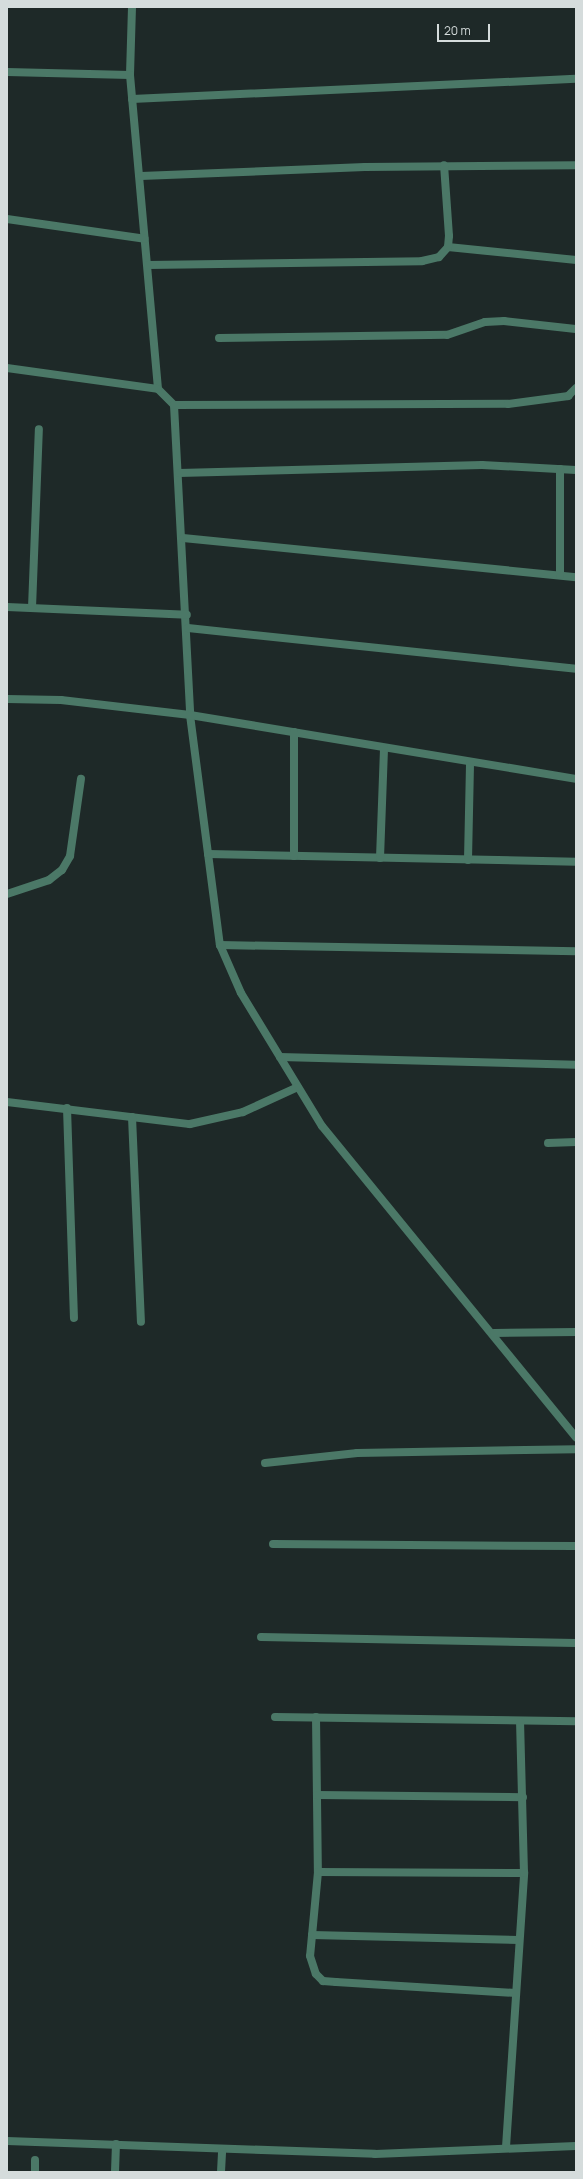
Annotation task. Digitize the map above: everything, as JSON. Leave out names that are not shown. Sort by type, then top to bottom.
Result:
[{"type":"street","points":[[132,7],[130,75],[141,176],[158,389]]},
{"type":"street","points":[[7,72],[130,75]]},
{"type":"street","points":[[132,99],[576,79]]},
{"type":"street","points":[[141,176],[444,165],[576,166]]},
{"type":"street","points":[[148,265],[422,261],[439,257],[448,247],[444,165]]},
{"type":"street","points":[[7,219],[145,239]]},
{"type":"street","points":[[448,247],[576,260]]},
{"type":"street","points":[[218,338],[447,335],[485,322],[504,321],[576,329]]},
{"type":"street","points":[[7,368],[158,389],[174,405],[188,628],[190,715],[220,945],[241,993],[322,1126],[494,1333],[576,1437]]},
{"type":"street","points":[[174,405],[508,404],[568,396],[576,388]]},
{"type":"street","points":[[32,608],[39,429]]},
{"type":"street","points":[[179,473],[482,465],[576,470]]},
{"type":"street","points":[[560,469],[560,575]]},
{"type":"street","points":[[183,538],[576,577]]},
{"type":"street","points":[[7,607],[187,615]]},
{"type":"street","points":[[188,628],[576,669]]},
{"type":"street","points":[[7,699],[61,700],[190,715],[576,780]]},
{"type":"street","points":[[294,732],[294,856]]},
{"type":"street","points":[[380,858],[384,748]]},
{"type":"street","points":[[468,860],[470,762]]},
{"type":"street","points":[[7,894],[49,880],[62,870],[70,856],[81,779]]},
{"type":"street","points":[[208,854],[576,862]]},
{"type":"street","points":[[220,945],[576,951]]},
{"type":"street","points":[[280,1057],[576,1065]]},
{"type":"street","points":[[7,1102],[67,1108],[190,1124],[214,1121],[244,1112],[298,1087]]},
{"type":"street","points":[[67,1108],[74,1318]]},
{"type":"street","points":[[132,1117],[142,1322]]},
{"type":"street","points":[[548,1142],[576,1142]]},
{"type":"street","points":[[494,1333],[576,1332]]},
{"type":"street","points":[[265,1463],[357,1453],[576,1449]]},
{"type":"street","points":[[273,1544],[576,1546]]},
{"type":"street","points":[[261,1637],[576,1643]]},
{"type":"street","points":[[274,1717],[520,1722],[576,1721]]},
{"type":"street","points":[[316,1717],[318,1872],[310,1956],[316,1974],[323,1981],[516,1993]]},
{"type":"street","points":[[506,2147],[524,1873],[520,1722]]},
{"type":"street","points":[[317,1795],[523,1797]]},
{"type":"street","points":[[318,1872],[524,1873]]},
{"type":"street","points":[[312,1934],[519,1940]]},
{"type":"street","points":[[7,2141],[116,2144],[222,2150],[376,2154],[506,2147],[576,2146]]},
{"type":"street","points":[[115,2172],[116,2144]]},
{"type":"street","points":[[221,2172],[222,2150]]},
{"type":"street","points":[[34,2172],[35,2160]]}]
